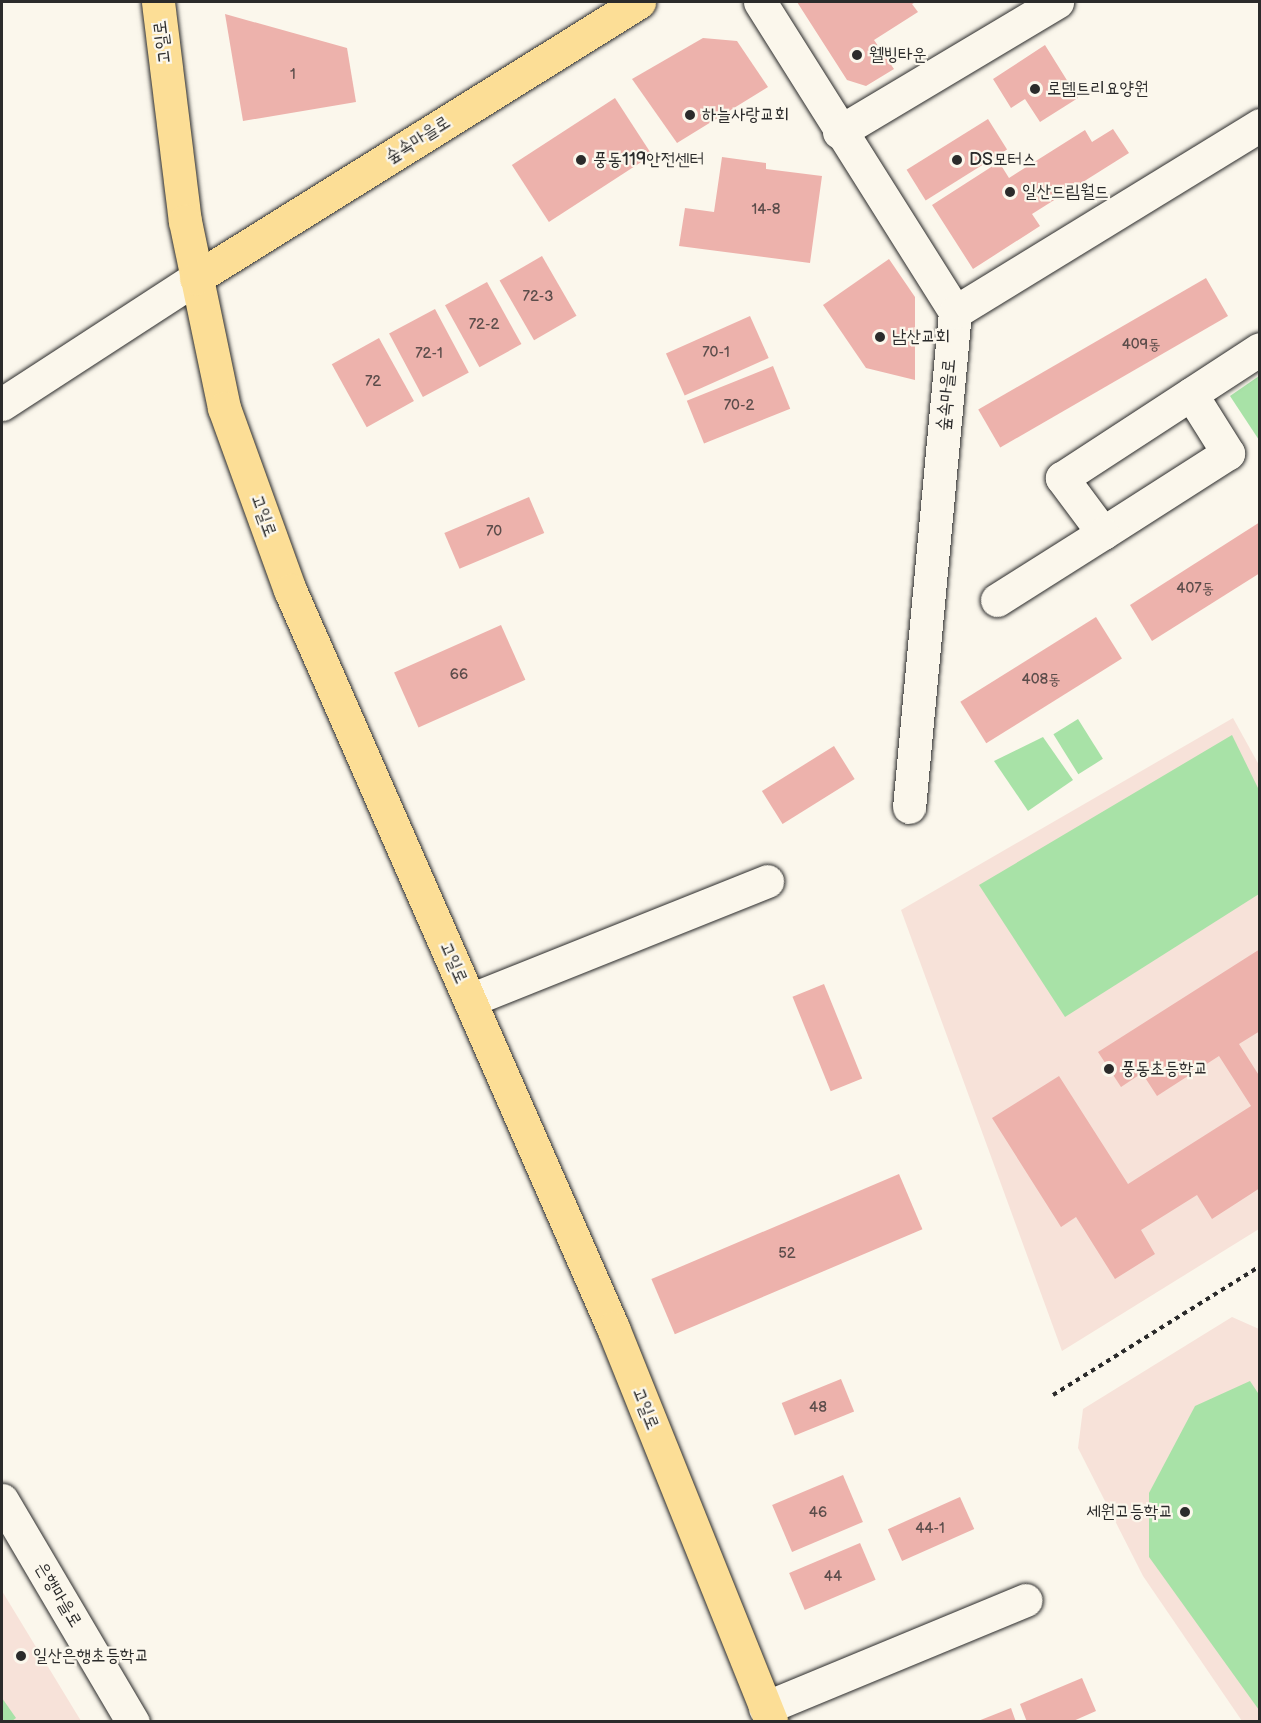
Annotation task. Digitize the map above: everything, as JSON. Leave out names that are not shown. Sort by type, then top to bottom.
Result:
[{"type":"main road","name":"고일로","points":[[158,2],[185,221],[224,408],[290,590],[613,1328],[768,1715]]},
{"type":"main road","name":"숲속마을로","points":[[196,278],[639,2]]},
{"type":"street","points":[[760,2],[839,132],[955,312],[1260,125]]},
{"type":"street","points":[[839,132],[1057,2]]},
{"type":"street","points":[[2,404],[196,278]]},
{"type":"street","name":"숲속마을로","points":[[909,807],[955,312]]},
{"type":"street","points":[[1103,533],[1062,477],[1260,349]]},
{"type":"street","points":[[997,600],[1228,453],[1191,394]]},
{"type":"street","name":"고일로","points":[[470,1000],[767,881]]},
{"type":"street","name":"은행마을로","points":[[2,1500],[133,1722]]},
{"type":"street","points":[[768,1715],[1026,1600]]},
{"type":"path","points":[[1053,1395],[1260,1266]]},
{"type":"shaded area","name":"풍동초등학교","points":[[1233,718],[1259,765],[1259,1229],[1062,1351],[901,910]]},
{"type":"shaded area","name":"세원고등학교","points":[[1232,1317],[1259,1329],[1259,1721],[1242,1721],[1143,1576],[1078,1448],[1083,1409]]},
{"type":"shaded area","name":"일산은행초등학교","points":[[2,1591],[81,1721],[2,1721]]},
{"type":"green space","points":[[1259,376],[1259,440],[1230,396]]},
{"type":"green space","points":[[1078,719],[1103,759],[1078,774],[1053,734]]},
{"type":"green space","points":[[1232,735],[1259,790],[1259,894],[1065,1017],[979,885]]},
{"type":"green space","points":[[1043,737],[1073,780],[1028,811],[994,761]]},
{"type":"green space","points":[[1250,1381],[1260,1396],[1259,1710],[1149,1557],[1149,1493],[1195,1406]]},
{"type":"green space","points":[[2,1698],[16,1718],[12,1721],[2,1721]]},
{"type":"building","name":"웰빙타운","points":[[797,2],[916,2],[912,4],[918,12],[874,40],[894,69],[866,86],[847,80]]},
{"type":"building","points":[[225,14],[347,48],[356,102],[243,121]]},
{"type":"building","name":"하늘사랑교회","points":[[703,38],[737,41],[768,87],[677,143],[632,79]]},
{"type":"building","name":"로뎀트리요양원","points":[[1045,45],[1078,98],[1040,122],[1025,99],[1011,108],[993,79]]},
{"type":"building","name":"풍동119안전센터","points":[[615,98],[652,155],[549,222],[512,165]]},
{"type":"building","name":"DS모터스","points":[[988,119],[1007,150],[926,200],[907,170]]},
{"type":"building","name":"일산드림월드","points":[[1113,129],[1129,153],[1032,214],[1040,226],[973,269],[932,205],[999,162],[1009,178],[1085,130],[1092,142]]},
{"type":"building","points":[[722,157],[766,163],[766,169],[822,176],[810,263],[679,246],[685,208],[714,212]]},
{"type":"building","points":[[542,256],[576,316],[534,340],[500,280]]},
{"type":"building","name":"남산교회","points":[[889,259],[915,297],[915,380],[866,368],[823,305]]},
{"type":"building","points":[[1206,278],[1228,316],[1000,448],[978,410]]},
{"type":"building","points":[[487,282],[521,344],[479,367],[445,305]]},
{"type":"building","points":[[435,309],[469,373],[423,397],[389,333]]},
{"type":"building","points":[[750,316],[769,358],[685,395],[666,353]]},
{"type":"building","points":[[379,338],[414,401],[367,427],[332,364]]},
{"type":"building","points":[[773,366],[790,409],[704,443],[687,401]]},
{"type":"building","points":[[529,497],[544,533],[460,569],[444,533]]},
{"type":"building","points":[[1260,522],[1260,573],[1152,641],[1130,605]]},
{"type":"building","points":[[1096,617],[1122,659],[986,743],[960,702]]},
{"type":"building","points":[[501,625],[525,680],[419,727],[394,673]]},
{"type":"building","points":[[834,746],[855,779],[783,824],[762,791]]},
{"type":"building","points":[[1260,949],[1260,1031],[1239,1044],[1260,1077],[1260,1188],[1212,1219],[1197,1195],[1141,1230],[1155,1254],[1115,1279],[1076,1217],[1061,1227],[992,1118],[1059,1076],[1128,1184],[1251,1106],[1219,1056],[1157,1096],[1142,1073],[1121,1087],[1098,1052]]},
{"type":"building","points":[[824,984],[862,1079],[831,1091],[792,997]]},
{"type":"building","points":[[899,1174],[922,1229],[675,1334],[651,1279]]},
{"type":"building","points":[[841,1379],[854,1411],[795,1435],[782,1403]]},
{"type":"building","points":[[843,1475],[863,1522],[792,1552],[772,1505]]},
{"type":"building","points":[[960,1497],[974,1529],[902,1561],[888,1529]]},
{"type":"building","points":[[860,1543],[876,1580],[805,1610],[789,1573]]},
{"type":"building","points":[[1082,1678],[1096,1711],[1071,1722],[1027,1722],[1020,1704]]},
{"type":"building","points":[[1011,1708],[1016,1722],[978,1722],[978,1721]]},
{"type":"place","name":"웰빙타운","points":[[857,55]]},
{"type":"place","name":"로뎀트리요양원","points":[[1035,89]]},
{"type":"place","name":"하늘사랑교회","points":[[690,115]]},
{"type":"place","name":"풍동119안전센터","points":[[581,160]]},
{"type":"place","name":"DS모터스","points":[[957,160]]},
{"type":"place","name":"일산드림월드","points":[[1010,192]]},
{"type":"place","name":"남산교회","points":[[880,337]]},
{"type":"place","name":"풍동초등학교","points":[[1109,1069]]},
{"type":"place","name":"세원고등학교","points":[[1185,1512]]},
{"type":"place","name":"일산은행초등학교","points":[[21,1656]]}]
